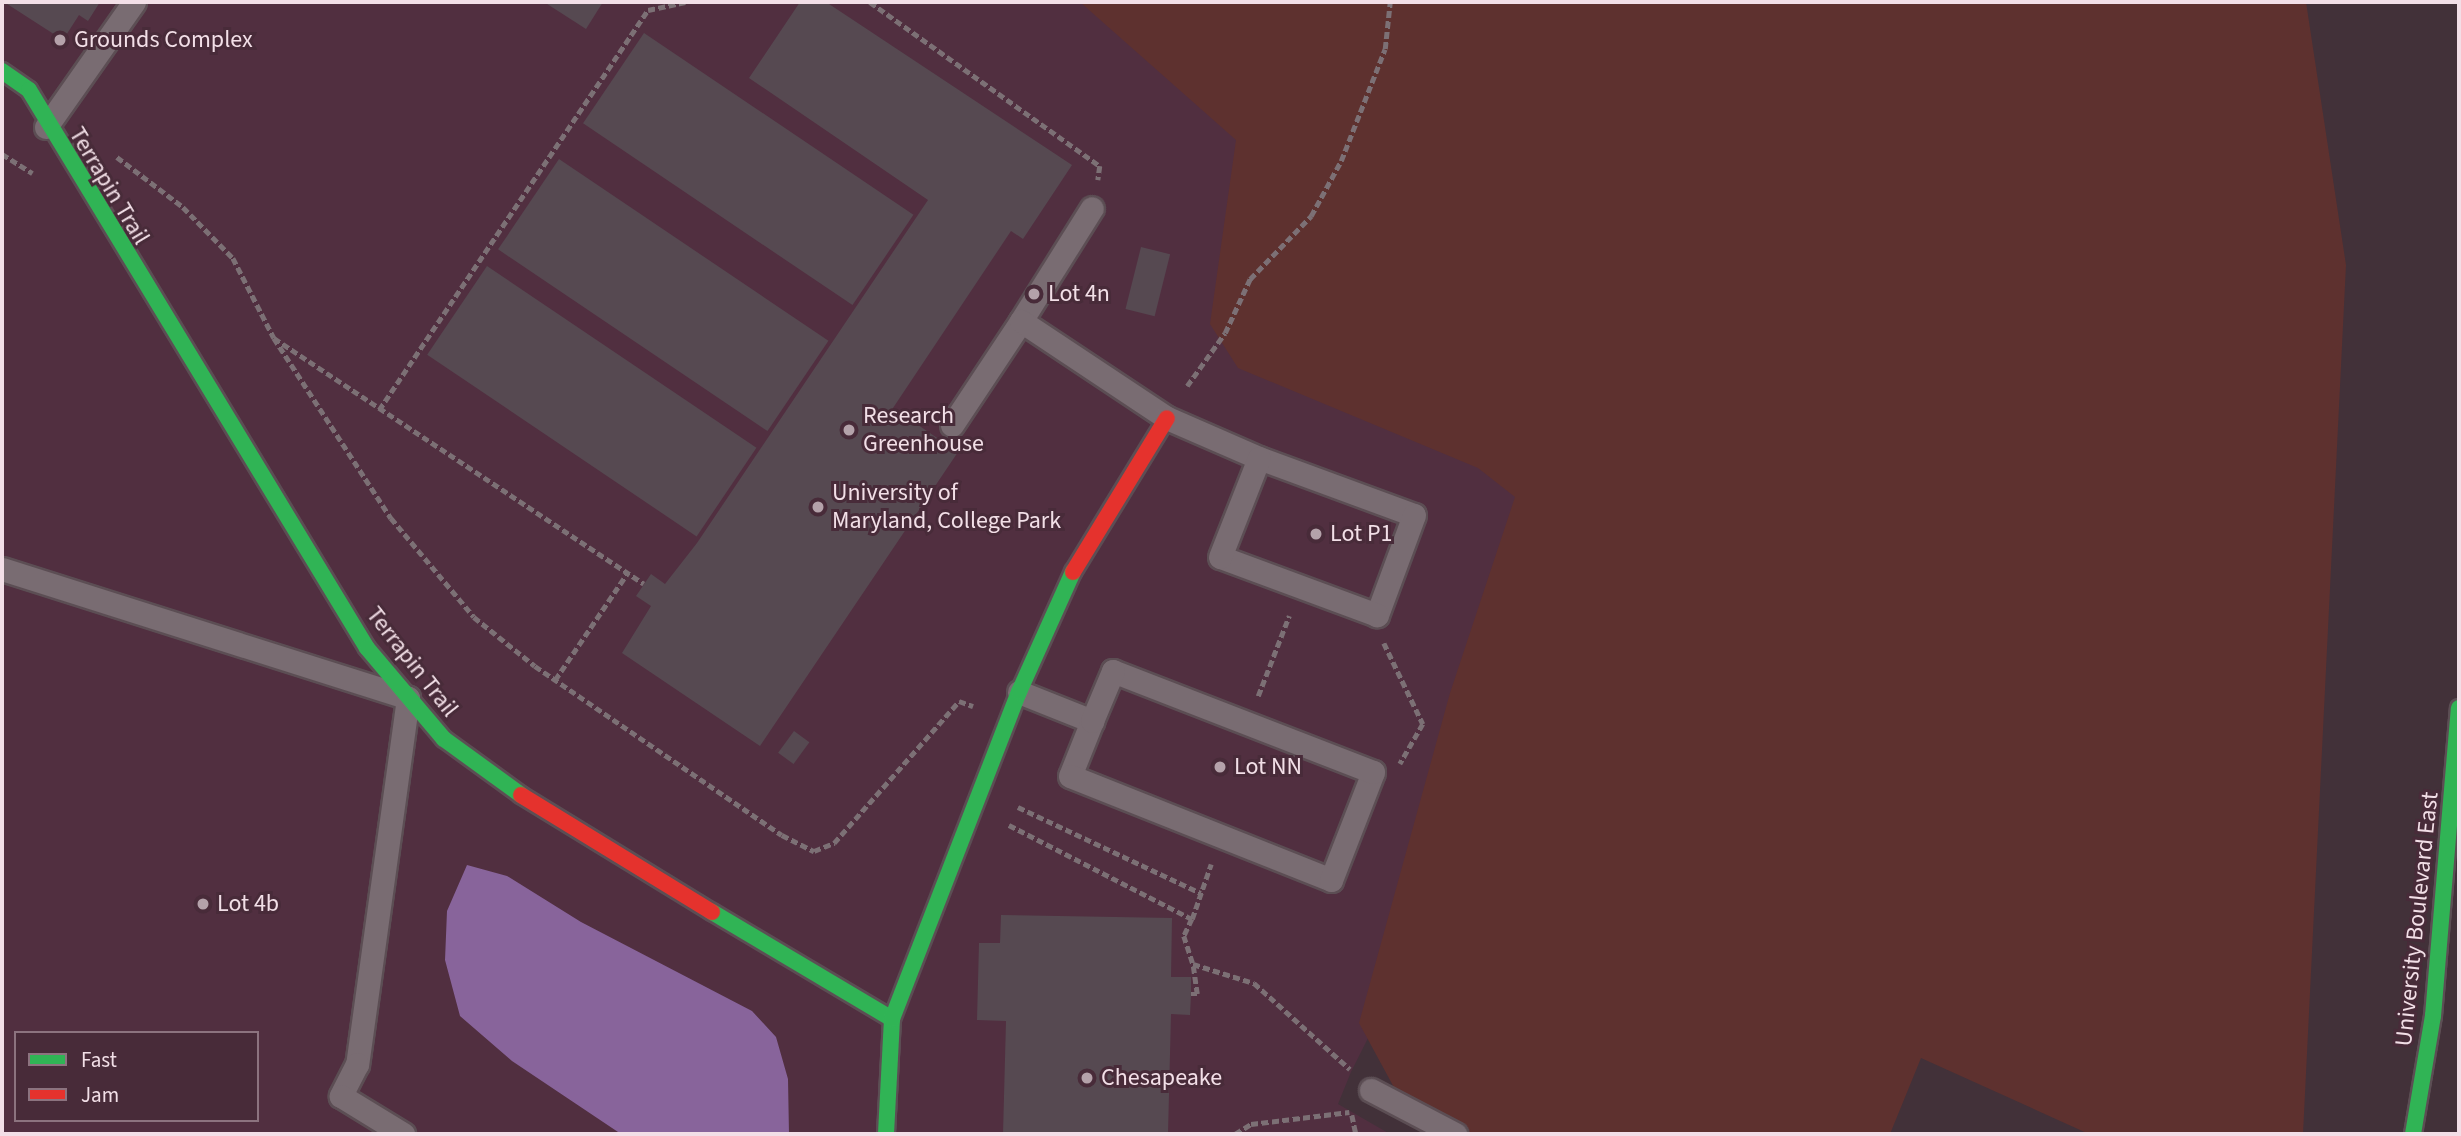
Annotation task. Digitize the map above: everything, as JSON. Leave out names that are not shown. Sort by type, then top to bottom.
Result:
[{"type":"street","name":"Terrapin Trail","points":[[2,71],[29,90],[46,127],[367,648],[444,739],[538,808],[892,1018]]},
{"type":"street","points":[[886,1134],[892,1018],[1019,692],[1088,540],[1167,418]]},
{"type":"street","name":"University Boulevard East","points":[[2413,1134],[2433,1016],[2459,708]]},
{"type":"lane","points":[[46,127],[134,2]]},
{"type":"lane","points":[[952,425],[1092,208]]},
{"type":"lane","points":[[1021,321],[1167,418],[1259,458],[1415,515],[1377,615],[1220,556],[1259,458]]},
{"type":"lane","points":[[2,569],[408,698],[357,1064],[341,1096],[402,1134]]},
{"type":"lane","points":[[1113,670],[1373,772],[1331,880],[1070,776],[1092,721],[1113,670]]},
{"type":"lane","points":[[1019,692],[1092,721]]},
{"type":"lane","points":[[1371,1090],[1455,1134]]},
{"type":"path","points":[[379,410],[648,10],[685,2]]},
{"type":"path","points":[[870,2],[1100,166],[1092,208]]},
{"type":"path","points":[[1167,418],[1225,333],[1250,279],[1311,216],[1360,122],[1385,49],[1390,2]]},
{"type":"path","points":[[104,148],[183,207],[233,257],[274,338],[391,518],[474,617],[555,680],[814,851],[834,842],[959,701],[1009,719]]},
{"type":"path","points":[[274,338],[644,584]]},
{"type":"path","points":[[555,680],[628,572]]},
{"type":"path","points":[[1373,772],[1406,762],[1423,724],[1395,676],[1377,615]]},
{"type":"path","points":[[1266,675],[1282,636]]},
{"type":"path","points":[[1004,800],[1201,893],[1184,936],[1193,964],[1197,994],[1191,994]]},
{"type":"path","points":[[996,818],[1192,919]]},
{"type":"path","points":[[1193,964],[1254,982],[1371,1090],[1351,1112],[1251,1124],[1235,1134]]},
{"type":"path","points":[[1351,1112],[1356,1134]]},
{"type":"shaded area","name":"University of Maryland, College Park","points":[[2,2],[1899,2],[1741,295],[1351,1072],[1338,1104],[1390,1134],[2,1134]]},
{"type":"shaded area","points":[[1080,2],[2306,2],[2346,265],[2303,1134],[2089,1134],[1921,1058],[1890,1134],[1472,1134],[1397,1093],[1359,1023],[1450,693],[1515,497],[1478,468],[1238,368],[1210,324],[1236,140]]},
{"type":"shaded area","points":[[467,865],[507,876],[581,922],[752,1011],[776,1037],[788,1079],[789,1134],[621,1134],[512,1061],[460,1016],[445,960],[447,911]]},
{"type":"building","points":[[4,2],[100,2],[88,21],[79,15],[63,40]]},
{"type":"building","points":[[544,2],[603,2],[586,29]]},
{"type":"building","name":"Research Greenhouse","points":[[800,2],[826,2],[1072,165],[1023,239],[1011,231],[893,408],[958,452],[760,746],[622,653],[651,606],[636,596],[651,574],[665,584],[697,543],[928,200],[749,78]]},
{"type":"building","points":[[644,33],[913,215],[852,305],[583,123]]},
{"type":"building","points":[[559,159],[828,341],[767,431],[498,249]]},
{"type":"building","points":[[1141,247],[1170,254],[1155,316],[1126,309]]},
{"type":"building","points":[[487,266],[756,448],[697,536],[427,355]]},
{"type":"building","points":[[794,731],[809,742],[794,764],[778,753]]},
{"type":"building","name":"Chesapeake","points":[[1001,915],[1172,918],[1171,977],[1191,977],[1191,994],[1190,1015],[1171,1014],[1168,1134],[1003,1134],[1006,1021],[977,1020],[979,943],[1000,943]]},
{"type":"traffic: fast","points":[[2,71],[29,90],[367,648],[444,739],[521,795]]},
{"type":"traffic: fast","points":[[892,1019],[1019,692],[1073,572]]},
{"type":"traffic: fast","points":[[2413,1134],[2433,1016],[2459,708]]},
{"type":"traffic: fast","points":[[712,912],[892,1019],[886,1134]]},
{"type":"traffic: jam","points":[[1073,572],[1167,418]]},
{"type":"traffic: jam","points":[[521,795],[712,912]]},
{"type":"place","name":"Grounds Complex","points":[[60,40]]},
{"type":"place","name":"Lot 4n","points":[[1034,294]]},
{"type":"place","name":"Research Greenhouse","points":[[849,430]]},
{"type":"place","name":"University of Maryland, College Park","points":[[818,507]]},
{"type":"place","name":"Lot P1","points":[[1316,534]]},
{"type":"place","name":"Lot NN","points":[[1220,767]]},
{"type":"place","name":"Lot 4b","points":[[203,904]]},
{"type":"place","name":"Chesapeake","points":[[1087,1078]]}]
